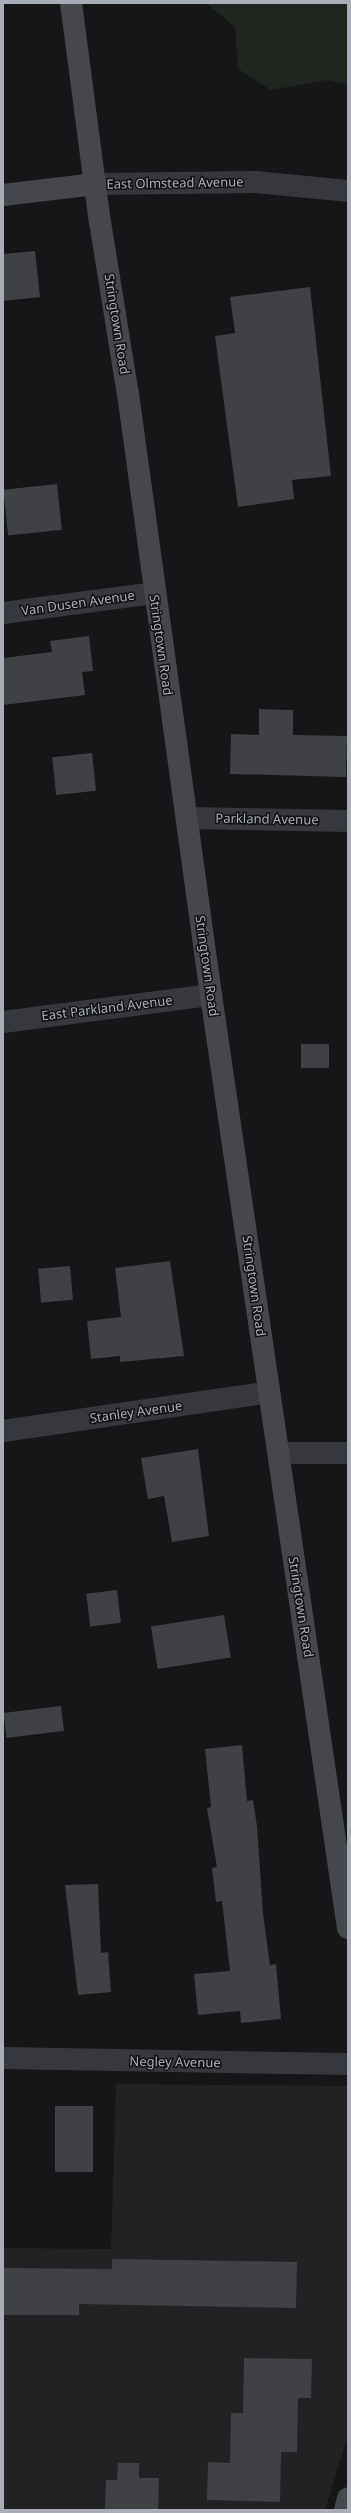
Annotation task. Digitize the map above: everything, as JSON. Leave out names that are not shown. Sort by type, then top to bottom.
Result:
[{"type":"main road","name":"Stringtown Road","points":[[71,3],[95,184],[128,394],[154,593],[211,995],[269,1392],[280,1453],[344,1877],[348,1928]]},
{"type":"main road","name":"East Olmstead Avenue","points":[[3,196],[95,184]]},
{"type":"main road","points":[[345,2510],[348,2498]]},
{"type":"street","name":"East Olmstead Avenue","points":[[95,184],[255,182],[348,192]]},
{"type":"street","name":"Van Dusen Avenue","points":[[3,613],[154,593]]},
{"type":"street","name":"Parkland Avenue","points":[[187,818],[348,821]]},
{"type":"street","name":"East Parkland Avenue","points":[[3,1022],[211,995]]},
{"type":"street","name":"Stanley Avenue","points":[[3,1431],[269,1392]]},
{"type":"street","points":[[280,1453],[348,1453]]},
{"type":"street","name":"Negley Avenue","points":[[3,2058],[348,2064]]},
{"type":"shaded area","points":[[206,3],[348,3],[348,84],[327,80],[271,90],[238,69],[235,27]]},
{"type":"shaded area","points":[[116,2084],[348,2086],[348,2435],[325,2510],[3,2510],[3,2248],[111,2249]]},
{"type":"building","points":[[35,251],[40,297],[3,301],[3,254]]},
{"type":"building","points":[[310,287],[331,476],[292,480],[294,499],[238,507],[215,336],[235,333],[230,297]]},
{"type":"building","points":[[57,484],[62,530],[8,535],[3,490]]},
{"type":"building","points":[[89,636],[93,671],[82,672],[85,695],[3,705],[3,658],[52,652],[50,641]]},
{"type":"building","points":[[259,709],[293,710],[293,735],[347,736],[346,777],[230,774],[231,734],[259,735]]},
{"type":"building","points":[[92,753],[96,791],[56,795],[52,757]]},
{"type":"building","points":[[301,1044],[329,1044],[329,1068],[301,1068]]},
{"type":"building","points":[[170,1261],[184,1356],[120,1362],[120,1356],[91,1359],[87,1321],[121,1317],[115,1268]]},
{"type":"building","points":[[70,1266],[73,1300],[41,1303],[38,1269]]},
{"type":"building","points":[[198,1449],[209,1536],[172,1542],[164,1496],[148,1499],[141,1458]]},
{"type":"building","points":[[117,1590],[121,1623],[90,1627],[86,1594]]},
{"type":"building","points":[[224,1615],[231,1657],[158,1669],[151,1627]]},
{"type":"building","points":[[61,1706],[64,1731],[6,1738],[3,1713]]},
{"type":"building","points":[[242,1745],[247,1801],[253,1800],[257,1826],[263,1914],[270,1965],[276,1964],[281,2019],[241,2023],[240,2011],[198,2015],[194,1974],[230,1971],[222,1901],[216,1902],[212,1868],[217,1867],[207,1808],[211,1807],[205,1749]]},
{"type":"building","points":[[98,1884],[101,1953],[108,1952],[111,1992],[78,1995],[65,1885]]},
{"type":"building","points":[[55,2106],[93,2106],[93,2172],[55,2172]]},
{"type":"building","points":[[112,2259],[297,2262],[296,2308],[79,2304],[79,2315],[3,2315],[3,2268],[112,2269]]},
{"type":"building","points":[[244,2358],[312,2359],[311,2398],[298,2398],[297,2452],[281,2452],[280,2502],[207,2500],[208,2462],[230,2463],[231,2413],[243,2413]]},
{"type":"building","points":[[118,2463],[139,2463],[139,2478],[159,2478],[158,2510],[105,2510],[106,2480],[117,2480]]}]
